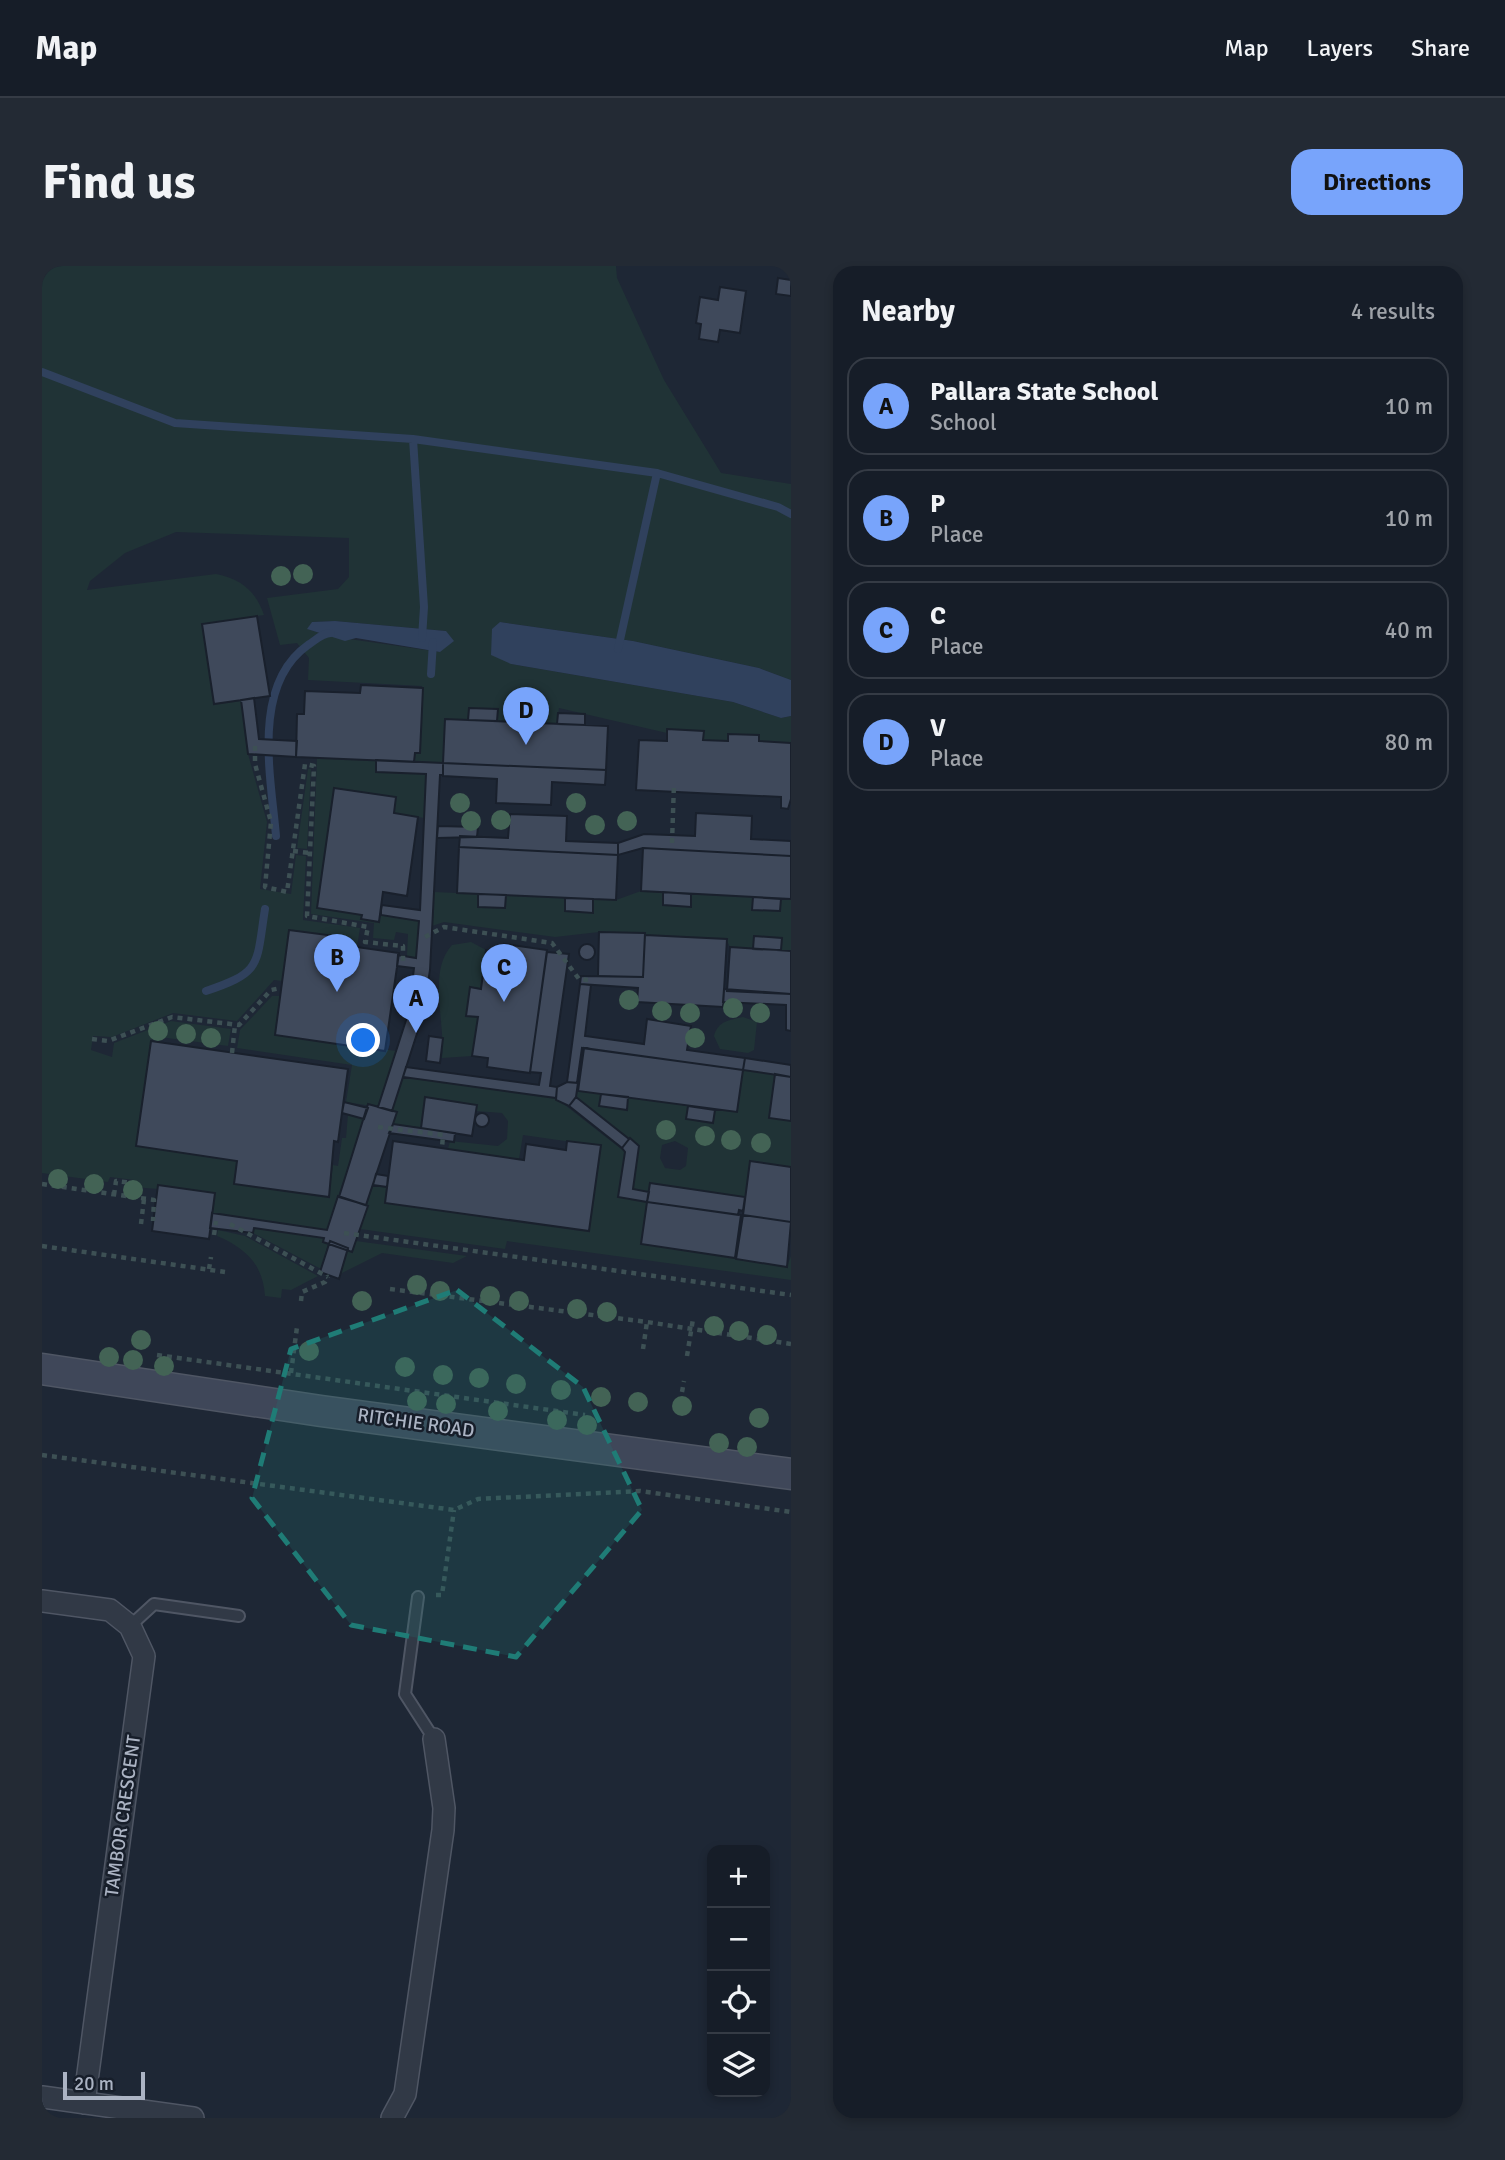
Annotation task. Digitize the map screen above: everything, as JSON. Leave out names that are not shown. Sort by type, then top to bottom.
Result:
[{"type":"street","name":"RITCHIE ROAD","points":[[42,1369],[321,1411],[791,1474]]},
{"type":"street","points":[[42,1601],[110,1610],[130,1626]]},
{"type":"street","name":"TAMBOR CRESCENT","points":[[84,2103],[144,1656],[130,1626]]},
{"type":"street","points":[[392,2118],[405,2094],[443,1830],[443,1808],[434,1739]]},
{"type":"street","points":[[42,2097],[193,2118]]},
{"type":"lane","points":[[418,1597],[405,1694],[434,1739]]},
{"type":"lane","points":[[130,1626],[153,1604],[239,1616]]},
{"type":"path","points":[[255,746],[255,764],[271,822],[265,887],[287,892],[305,764],[314,766],[307,916],[368,927],[365,942],[403,946],[402,961]]},
{"type":"path","points":[[672,843],[674,783]]},
{"type":"path","points":[[293,851],[310,853]]},
{"type":"path","points":[[425,937],[444,927],[552,943],[579,979],[588,980]]},
{"type":"path","points":[[92,1039],[107,1041],[172,1017],[239,1025],[271,990],[281,988]]},
{"type":"path","points":[[232,1053],[235,1025]]},
{"type":"path","points":[[378,1127],[443,1135],[442,1148]]},
{"type":"path","points":[[114,1195],[116,1181],[134,1183]]},
{"type":"path","points":[[42,1184],[154,1200],[153,1221]]},
{"type":"path","points":[[141,1224],[144,1199]]},
{"type":"path","points":[[214,1235],[216,1221]]},
{"type":"path","points":[[230,1224],[328,1276],[326,1282],[302,1292],[301,1301]]},
{"type":"path","points":[[344,1233],[791,1295]]},
{"type":"path","points":[[42,1246],[225,1272]]},
{"type":"path","points":[[209,1269],[211,1257]]},
{"type":"path","points":[[697,1292],[698,1282]]},
{"type":"path","points":[[390,1289],[648,1322],[791,1344]]},
{"type":"path","points":[[687,1356],[692,1319]]},
{"type":"path","points":[[643,1349],[648,1322]]},
{"type":"path","points":[[291,1373],[297,1327]]},
{"type":"path","points":[[153,1354],[587,1415]]},
{"type":"path","points":[[682,1392],[684,1381]]},
{"type":"path","points":[[42,1455],[454,1510],[478,1499],[640,1491],[791,1512]]},
{"type":"path","points":[[418,1597],[442,1595],[454,1510]]},
{"type":"highlighted area","points":[[457,1290],[583,1387],[642,1510],[516,1657],[351,1625],[252,1498],[291,1349]]},
{"type":"green space","points":[[42,266],[616,266],[617,278],[664,380],[721,473],[791,484],[791,680],[759,668],[633,641],[500,622],[511,664],[733,702],[781,718],[791,716],[791,743],[759,741],[759,735],[729,734],[728,741],[703,740],[704,731],[668,729],[667,733],[559,708],[557,724],[497,721],[497,709],[470,708],[468,720],[445,719],[443,763],[414,762],[415,753],[420,753],[422,686],[308,680],[309,658],[297,643],[280,645],[267,598],[338,589],[349,577],[349,538],[176,532],[125,553],[90,581],[87,590],[216,574],[240,583],[257,599],[264,615],[202,625],[214,704],[241,700],[248,754],[267,822],[260,889],[291,894],[296,855],[306,856],[303,920],[360,928],[357,947],[342,945],[343,937],[290,930],[282,981],[274,980],[237,1021],[173,1013],[112,1037],[93,1036],[91,1050],[112,1057],[114,1043],[171,1021],[231,1029],[228,1046],[152,1036],[137,1146],[237,1161],[234,1184],[329,1197],[333,1165],[338,1166],[342,1138],[346,1138],[348,1114],[364,1119],[327,1230],[212,1213],[215,1193],[145,1188],[134,1186],[134,1180],[110,1177],[108,1182],[42,1173]],"holes":[[[335,621],[446,631],[440,652],[328,636],[308,629],[312,622]]]},
{"type":"green space","points":[[317,758],[376,760],[376,772],[426,774],[424,818],[394,813],[396,797],[317,908],[362,915],[361,919],[379,922],[381,915],[419,921],[416,958],[407,956],[408,934],[396,932],[394,940],[373,938],[374,923],[311,914]]},
{"type":"green space","points":[[308,769],[311,769],[307,849],[297,848]]},
{"type":"green space","points":[[641,891],[663,892],[663,905],[690,907],[691,894],[753,897],[752,910],[779,911],[781,899],[791,899],[791,951],[781,950],[781,938],[754,936],[753,949],[730,947],[726,939],[599,932],[555,937],[444,922],[432,926],[434,892],[478,894],[478,907],[505,908],[506,895],[565,898],[565,911],[592,913],[593,899],[616,900]]},
{"type":"green space","points":[[471,942],[486,950],[481,989],[470,987],[466,1015],[478,1017],[472,1056],[442,1058],[440,969],[452,945]]},
{"type":"green space","points":[[272,996],[280,996],[275,1035],[396,1051],[378,1107],[346,1102],[352,1065],[237,1048],[240,1030]]},
{"type":"green space","points":[[743,1017],[757,1022],[754,1050],[748,1053],[720,1049],[714,1036],[718,1027]]},
{"type":"green space","points":[[743,1070],[775,1074],[791,1121],[791,1167],[751,1161],[745,1197],[650,1183],[649,1192],[633,1189],[639,1146],[576,1097],[578,1091],[601,1094],[600,1106],[626,1110],[628,1097],[688,1106],[687,1119],[712,1123],[715,1110],[737,1112]],"holes":[[[675,1141],[688,1148],[686,1166],[680,1170],[665,1168],[660,1158],[662,1145]]]},
{"type":"green space","points":[[403,1077],[556,1098],[625,1152],[618,1197],[647,1202],[641,1244],[787,1266],[791,1256],[791,1280],[507,1241],[505,1249],[360,1229],[373,1185],[387,1187],[385,1203],[589,1231],[600,1146],[523,1135],[519,1159],[448,1149],[450,1141],[498,1146],[507,1139],[508,1121],[502,1113],[476,1111],[476,1105],[425,1097],[421,1128],[393,1124],[392,1111]]},
{"type":"green space","points":[[254,1228],[324,1238],[323,1242],[328,1244],[321,1269],[253,1233]]},
{"type":"green space","points":[[218,1230],[245,1236],[318,1276],[291,1290],[282,1289],[281,1298],[265,1296],[257,1267],[244,1252],[217,1236]]},
{"type":"green space","points":[[356,1241],[467,1256],[453,1263],[382,1253],[340,1274],[347,1250],[353,1252]]},
{"type":"water","points":[[335,621],[446,631],[454,641],[440,652],[356,638],[345,641],[307,629],[312,622]]},
{"type":"water","points":[[500,622],[633,641],[759,668],[791,680],[791,716],[781,718],[733,702],[511,664],[491,655],[492,629]]},
{"type":"building","points":[[778,278],[791,280],[791,296],[776,294]]},
{"type":"building","points":[[720,287],[746,291],[740,333],[720,330],[718,342],[699,339],[701,324],[696,323],[700,297],[718,300]]},
{"type":"building","points":[[257,616],[270,696],[214,704],[202,624]]},
{"type":"building","points":[[361,685],[423,688],[420,753],[415,753],[414,762],[296,757],[297,714],[304,714],[305,691],[360,693]]},
{"type":"building","points":[[254,698],[259,739],[297,741],[296,757],[248,754],[241,700]]},
{"type":"building","points":[[469,708],[498,709],[497,721],[468,720]]},
{"type":"building","points":[[558,713],[585,714],[585,725],[557,724]]},
{"type":"building","points":[[445,719],[608,726],[606,770],[443,763]]},
{"type":"building","points":[[667,729],[704,731],[703,740],[728,741],[728,734],[759,735],[759,741],[791,743],[791,799],[788,809],[781,808],[781,797],[636,790],[639,740],[667,741]]},
{"type":"building","points":[[376,760],[443,763],[443,775],[440,775],[430,970],[423,1015],[392,1111],[378,1107],[408,1014],[414,968],[397,966],[398,955],[416,958],[419,921],[381,915],[381,910],[382,905],[420,910],[426,774],[376,772]]},
{"type":"building","points":[[443,763],[606,770],[605,785],[552,782],[551,805],[496,803],[497,779],[443,776]]},
{"type":"building","points":[[334,788],[396,797],[394,813],[418,817],[407,896],[383,892],[379,922],[361,919],[362,915],[317,908]]},
{"type":"building","points":[[696,813],[752,816],[751,839],[791,841],[791,856],[643,848],[618,855],[618,843],[644,834],[695,836]]},
{"type":"building","points":[[510,814],[567,816],[566,841],[618,843],[618,855],[459,847],[460,836],[508,838]]},
{"type":"building","points":[[438,826],[478,827],[477,837],[437,838]]},
{"type":"building","points":[[459,847],[618,855],[616,900],[457,893]]},
{"type":"building","points":[[643,848],[791,856],[791,899],[641,891]]},
{"type":"building","points":[[663,892],[691,894],[691,907],[663,905]]},
{"type":"building","points":[[478,894],[506,895],[505,908],[478,907]]},
{"type":"building","points":[[753,897],[781,899],[780,911],[752,910]]},
{"type":"building","points":[[565,898],[593,899],[593,913],[565,911]]},
{"type":"building","points":[[289,930],[343,937],[342,945],[399,953],[385,1051],[275,1035]]},
{"type":"building","points":[[599,932],[645,933],[643,977],[598,976]]},
{"type":"building","points":[[645,935],[727,939],[723,1007],[637,1002],[638,988],[580,984],[581,976],[643,977]]},
{"type":"building","points":[[754,936],[782,938],[781,950],[753,949]]},
{"type":"building","points":[[504,944],[547,950],[530,1073],[487,1067],[488,1058],[472,1056],[478,1017],[466,1016],[470,987],[481,989],[486,950],[503,952]]},
{"type":"building","points":[[587,944],[595,952],[587,960],[579,952]]},
{"type":"building","points":[[730,947],[791,951],[791,994],[727,991]]},
{"type":"building","points":[[547,952],[569,954],[550,1086],[557,1087],[556,1098],[403,1077],[406,1067],[539,1085],[541,1073],[530,1072]]},
{"type":"building","points":[[580,984],[591,985],[585,1036],[644,1044],[647,1019],[691,1026],[687,1050],[745,1058],[743,1070],[582,1048],[577,1083],[567,1082]]},
{"type":"building","points":[[724,989],[791,994],[791,1031],[786,1030],[786,1005],[723,1002]]},
{"type":"building","points":[[429,1036],[443,1038],[440,1063],[426,1061]]},
{"type":"building","points":[[151,1041],[348,1069],[338,1142],[334,1141],[329,1197],[234,1184],[237,1161],[136,1146]]},
{"type":"building","points":[[584,1048],[743,1070],[737,1112],[578,1091]]},
{"type":"building","points":[[745,1058],[791,1065],[791,1077],[743,1070]]},
{"type":"building","points":[[775,1074],[791,1077],[791,1121],[769,1118]]},
{"type":"building","points":[[567,1082],[578,1083],[576,1097],[569,1106],[556,1100],[557,1087]]},
{"type":"building","points":[[601,1094],[628,1097],[627,1110],[599,1106]]},
{"type":"building","points":[[425,1097],[477,1105],[472,1136],[421,1128]]},
{"type":"building","points":[[576,1097],[629,1139],[622,1148],[569,1106]]},
{"type":"building","points":[[344,1102],[368,1108],[364,1119],[342,1113]]},
{"type":"building","points":[[368,1104],[397,1112],[366,1205],[339,1197]]},
{"type":"building","points":[[688,1106],[715,1110],[713,1123],[686,1119]]},
{"type":"building","points":[[479,1113],[485,1113],[489,1120],[485,1127],[479,1127],[475,1123],[475,1117]]},
{"type":"building","points":[[393,1124],[455,1133],[454,1142],[389,1133]]},
{"type":"building","points":[[630,1138],[639,1146],[633,1189],[649,1192],[647,1202],[618,1197],[625,1152],[622,1148]]},
{"type":"building","points":[[393,1141],[524,1160],[526,1144],[566,1150],[567,1141],[601,1145],[589,1231],[385,1203]]},
{"type":"building","points":[[750,1161],[791,1167],[791,1222],[743,1215]]},
{"type":"building","points":[[376,1174],[388,1176],[387,1187],[373,1185]]},
{"type":"building","points":[[650,1183],[745,1197],[743,1211],[739,1210],[738,1215],[647,1202]]},
{"type":"building","points":[[158,1185],[215,1193],[209,1239],[152,1231]]},
{"type":"building","points":[[338,1196],[368,1206],[352,1252],[323,1242],[324,1238],[254,1228],[253,1233],[210,1228],[212,1213],[327,1230]]},
{"type":"building","points":[[647,1202],[741,1215],[735,1258],[641,1244]]},
{"type":"building","points":[[743,1215],[791,1222],[787,1267],[736,1259]]},
{"type":"building","points":[[330,1241],[348,1248],[339,1279],[320,1272]]},
{"type":"waterway","points":[[42,372],[175,423],[413,439],[657,473],[778,507],[791,514]]},
{"type":"waterway","points":[[413,439],[424,607],[422,638]]},
{"type":"waterway","points":[[618,649],[657,473]]},
{"type":"waterway","points":[[276,836],[269,733],[278,683],[290,662],[308,645],[322,635],[331,633]]},
{"type":"waterway","points":[[431,674],[433,642]]},
{"type":"waterway","points":[[206,991],[238,978],[254,964],[265,909]]},
{"type":"place","name":"V","points":[[526,745]]},
{"type":"place","name":"P","points":[[337,992]]},
{"type":"place","name":"C","points":[[504,1002]]},
{"type":"place","name":"Pallara State School","points":[[416,1033]]}]
